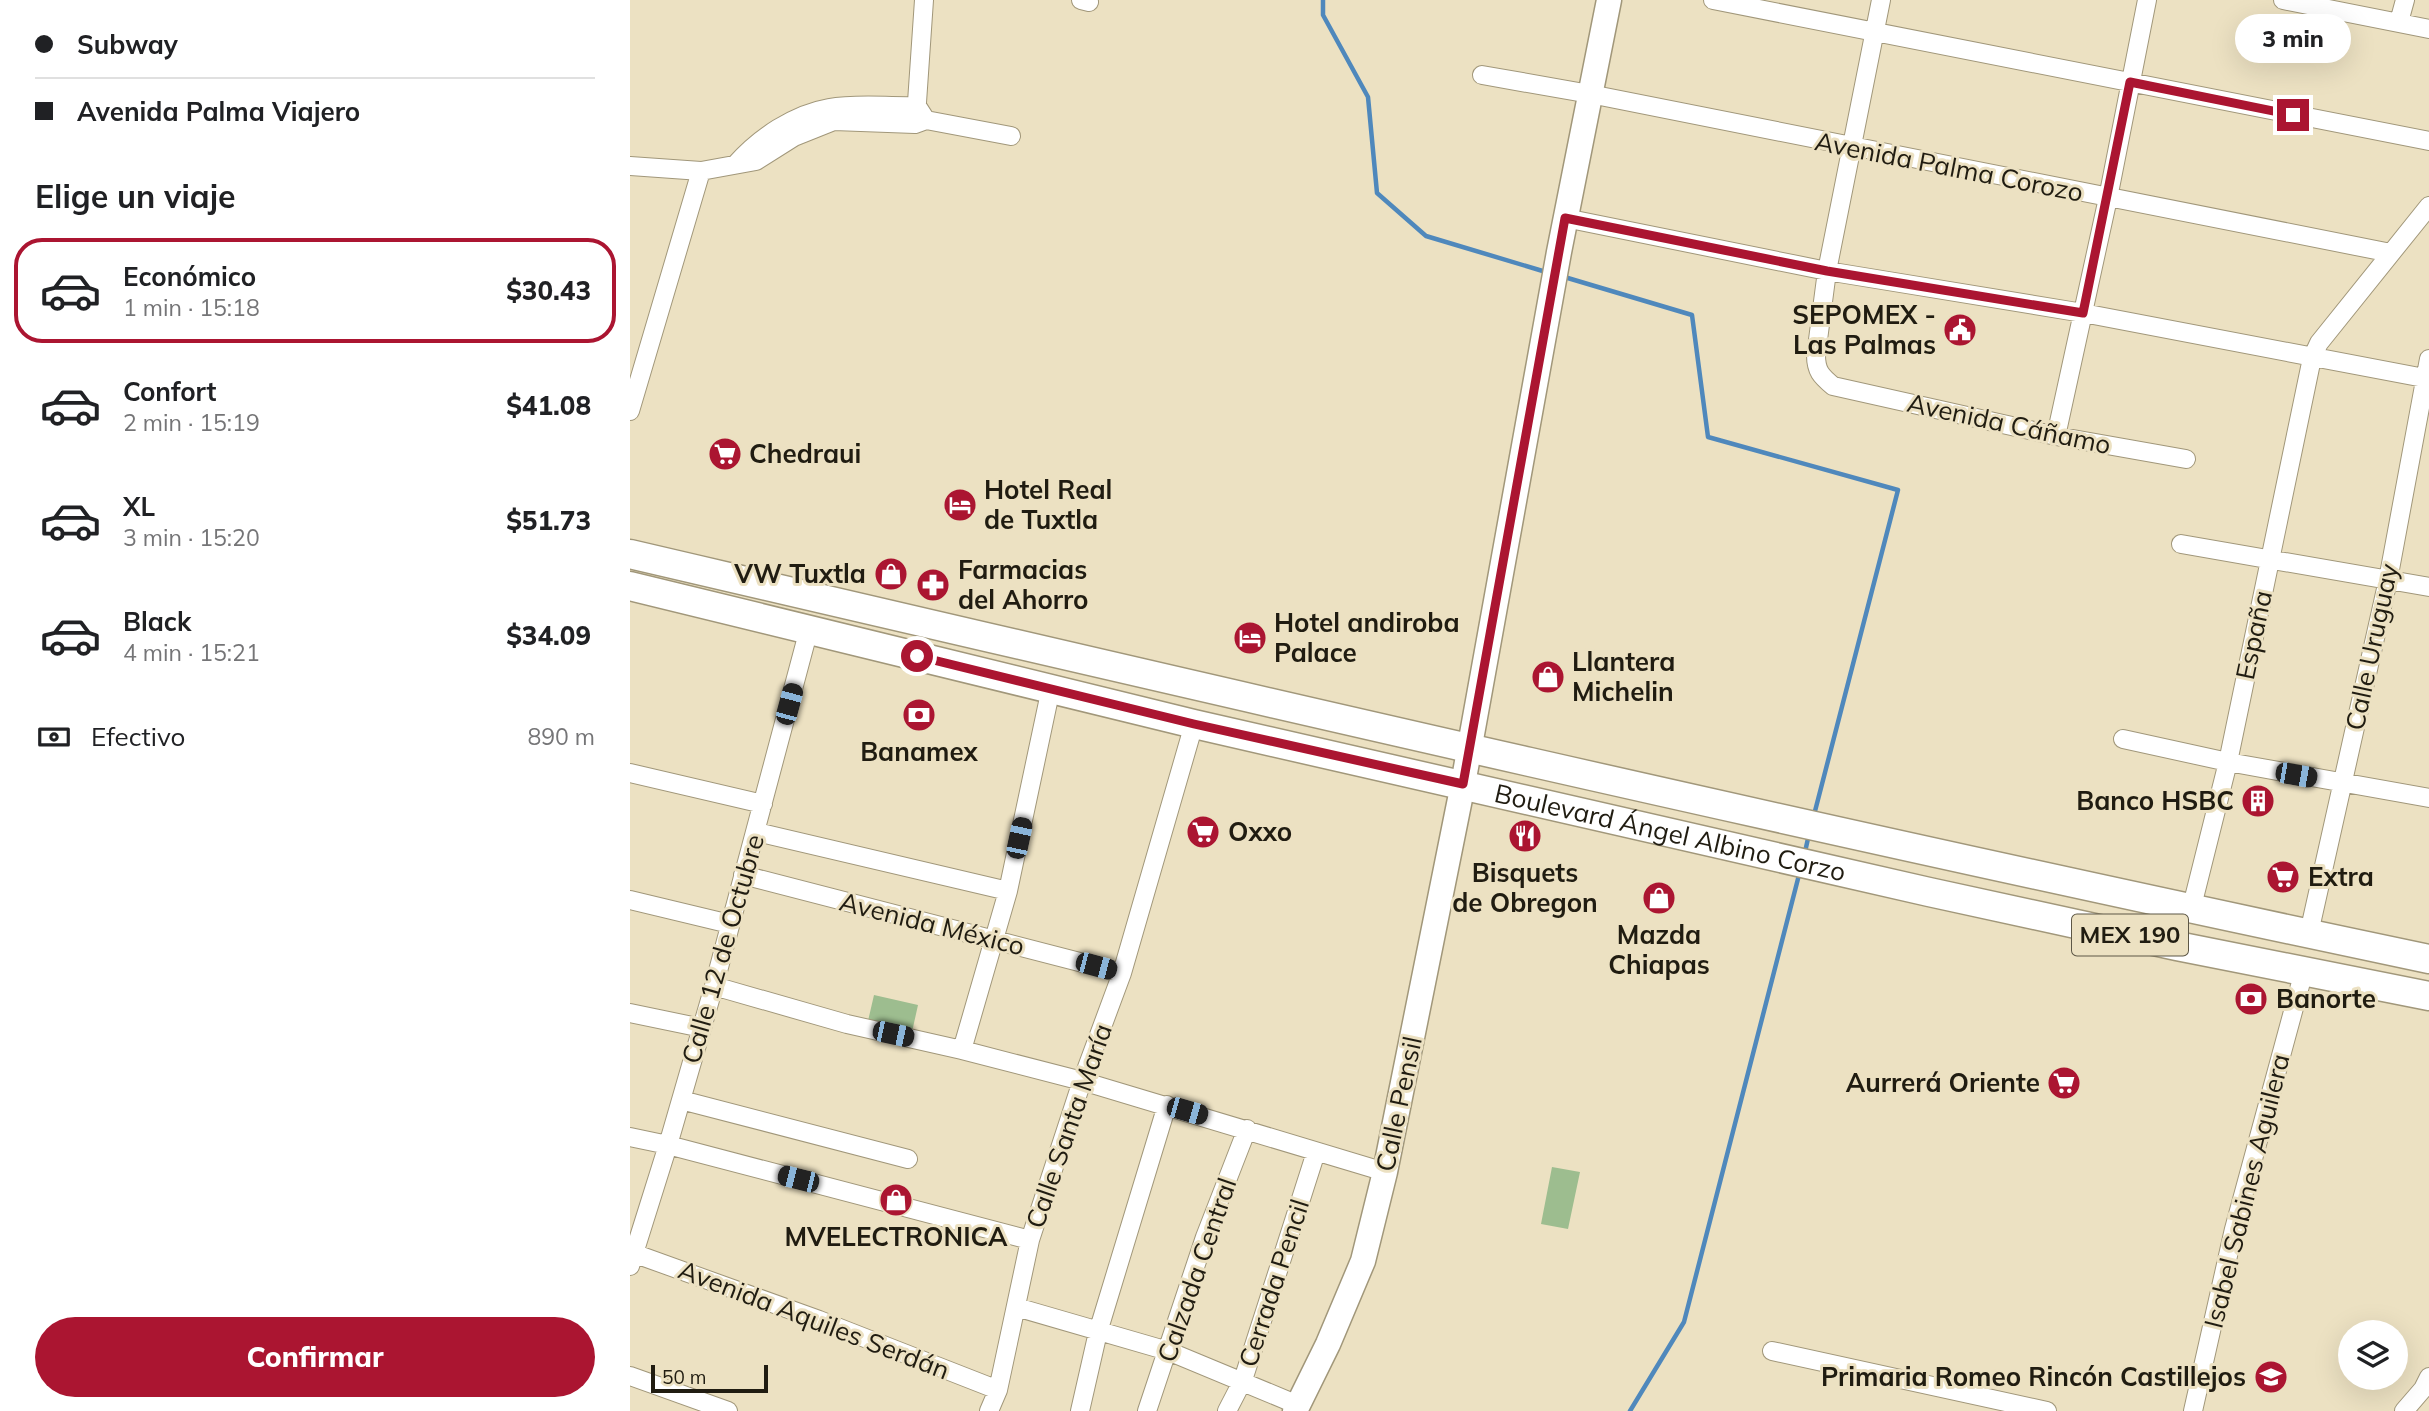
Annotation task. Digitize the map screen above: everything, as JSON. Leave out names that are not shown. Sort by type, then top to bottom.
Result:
[{"type":"main road","name":"Calle Pensil","points":[[1296,1408],[1328,1344],[1363,1261],[1385,1172],[1463,784],[1565,218],[1609,0]]},
{"type":"main road","name":"Boulevard Ángel Albino Corzo","points":[[637,556],[1469,750],[2191,910],[2417,956]]},
{"type":"main road","points":[[633,587],[637,556]]},
{"type":"main road","name":"Boulevard Ángel Albino Corzo","points":[[633,587],[1194,724],[1831,870],[2164,943],[2424,995]]},
{"type":"main road","points":[[2384,987],[2393,982],[2398,973],[2417,956]]},
{"type":"main road","points":[[2417,956],[2408,973],[2412,984],[2424,995]]},
{"type":"street","points":[[919,117],[924,0]]},
{"type":"street","points":[[1713,0],[2429,141]]},
{"type":"street","points":[[1827,271],[1881,0]]},
{"type":"street","points":[[2056,436],[2108,198],[2147,0]]},
{"type":"street","points":[[2283,0],[2429,29]]},
{"type":"street","points":[[2399,22],[2405,0]]},
{"type":"street","name":"Avenida Palma Corozo","points":[[1482,75],[1590,94],[1851,148],[2391,253]]},
{"type":"street","points":[[630,166],[701,172],[755,161],[794,137],[834,121],[919,117],[1011,136]]},
{"type":"street","points":[[630,411],[701,172]]},
{"type":"street","points":[[2312,358],[2319,344],[2429,206]]},
{"type":"street","points":[[1565,218],[1827,271],[2083,313],[2427,379]]},
{"type":"street","name":"Avenida Cáñamo","points":[[1827,271],[1816,366],[1819,375],[1833,386],[2056,436],[2186,459]]},
{"type":"street","name":"España","points":[[2191,910],[2228,762],[2312,358]]},
{"type":"street","name":"Calle Uruguay","points":[[2309,933],[2388,580],[2429,359]]},
{"type":"street","points":[[2181,544],[2429,587]]},
{"type":"street","name":"Calle 12 de Octubre","points":[[631,1257],[668,1145],[714,986],[809,629]]},
{"type":"street","points":[[962,1050],[1008,891],[1051,688]]},
{"type":"street","name":"Calle Santa María","points":[[994,1403],[1030,1240],[1082,1081],[1122,973],[1194,724]]},
{"type":"street","points":[[2123,739],[2228,762],[2429,798]]},
{"type":"street","points":[[630,773],[763,804]]},
{"type":"street","points":[[757,832],[1008,891]]},
{"type":"street","name":"Avenida México","points":[[743,875],[1122,973]]},
{"type":"street","points":[[630,900],[730,924]]},
{"type":"street","name":"Isabel Sabines Aguilera","points":[[2193,1411],[2234,1229],[2304,971]]},
{"type":"street","points":[[714,986],[847,1024],[1082,1081],[1385,1172]]},
{"type":"street","points":[[630,1013],[702,1028]]},
{"type":"street","points":[[681,1100],[908,1159]]},
{"type":"street","points":[[1080,1411],[1098,1332],[1167,1105]]},
{"type":"street","name":"Calzada Central","points":[[1147,1411],[1205,1237],[1247,1129]]},
{"type":"street","points":[[630,1137],[1030,1240]]},
{"type":"street","name":"Cerrada Pencil","points":[[1227,1411],[1242,1380],[1317,1152]]},
{"type":"street","name":"Avenida Aquiles Serdán","points":[[631,1257],[818,1320],[994,1403]]},
{"type":"street","points":[[1016,1307],[1168,1351],[1242,1380],[1296,1408]]},
{"type":"street","points":[[1772,1350],[2047,1411]]},
{"type":"street","points":[[630,1376],[728,1411]]},
{"type":"street","points":[[2404,1411],[2423,1389],[2429,1377]]},
{"type":"green space","points":[[874,995],[918,1005],[912,1032],[868,1021]]},
{"type":"green space","points":[[1552,1167],[1580,1172],[1568,1229],[1541,1224]]},
{"type":"waterway","points":[[1323,0],[1323,15],[1368,97],[1377,193],[1426,236],[1546,272]]},
{"type":"waterway","points":[[1561,276],[1692,315],[1708,437],[1898,490],[1814,815]]},
{"type":"waterway","points":[[1805,852],[1809,834]]},
{"type":"waterway","points":[[1630,1411],[1684,1322],[1800,871]]},
{"type":"place","name":"SEPOMEX - Las Palmas","points":[[1960,330]]},
{"type":"place","name":"Chedraui","points":[[725,454]]},
{"type":"place","name":"Hotel Real de Tuxtla","points":[[960,505]]},
{"type":"place","name":"VW Tuxtla","points":[[891,574]]},
{"type":"place","name":"Farmacias del Ahorro","points":[[933,585]]},
{"type":"place","name":"Hotel andiroba Palace","points":[[1250,638]]},
{"type":"place","name":"Llantera Michelin","points":[[1548,677]]},
{"type":"place","name":"Banamex","points":[[919,715]]},
{"type":"place","name":"Banco HSBC","points":[[2258,801]]},
{"type":"place","name":"Oxxo","points":[[1203,832]]},
{"type":"place","name":"Bisquets de Obregon","points":[[1525,836]]},
{"type":"place","name":"Extra","points":[[2283,877]]},
{"type":"place","name":"Mazda Chiapas","points":[[1659,898]]},
{"type":"place","name":"Banorte","points":[[2251,999]]},
{"type":"place","name":"Aurrerá Oriente","points":[[2064,1083]]},
{"type":"place","name":"MVELECTRONICA","points":[[896,1200]]},
{"type":"place","name":"Primaria Romeo Rincón Castillejos","points":[[2271,1377]]},
{"type":"route","points":[[917,656],[1194,724],[1463,784],[1565,218],[1827,271],[2083,313],[2130,82],[2293,115]]}]
